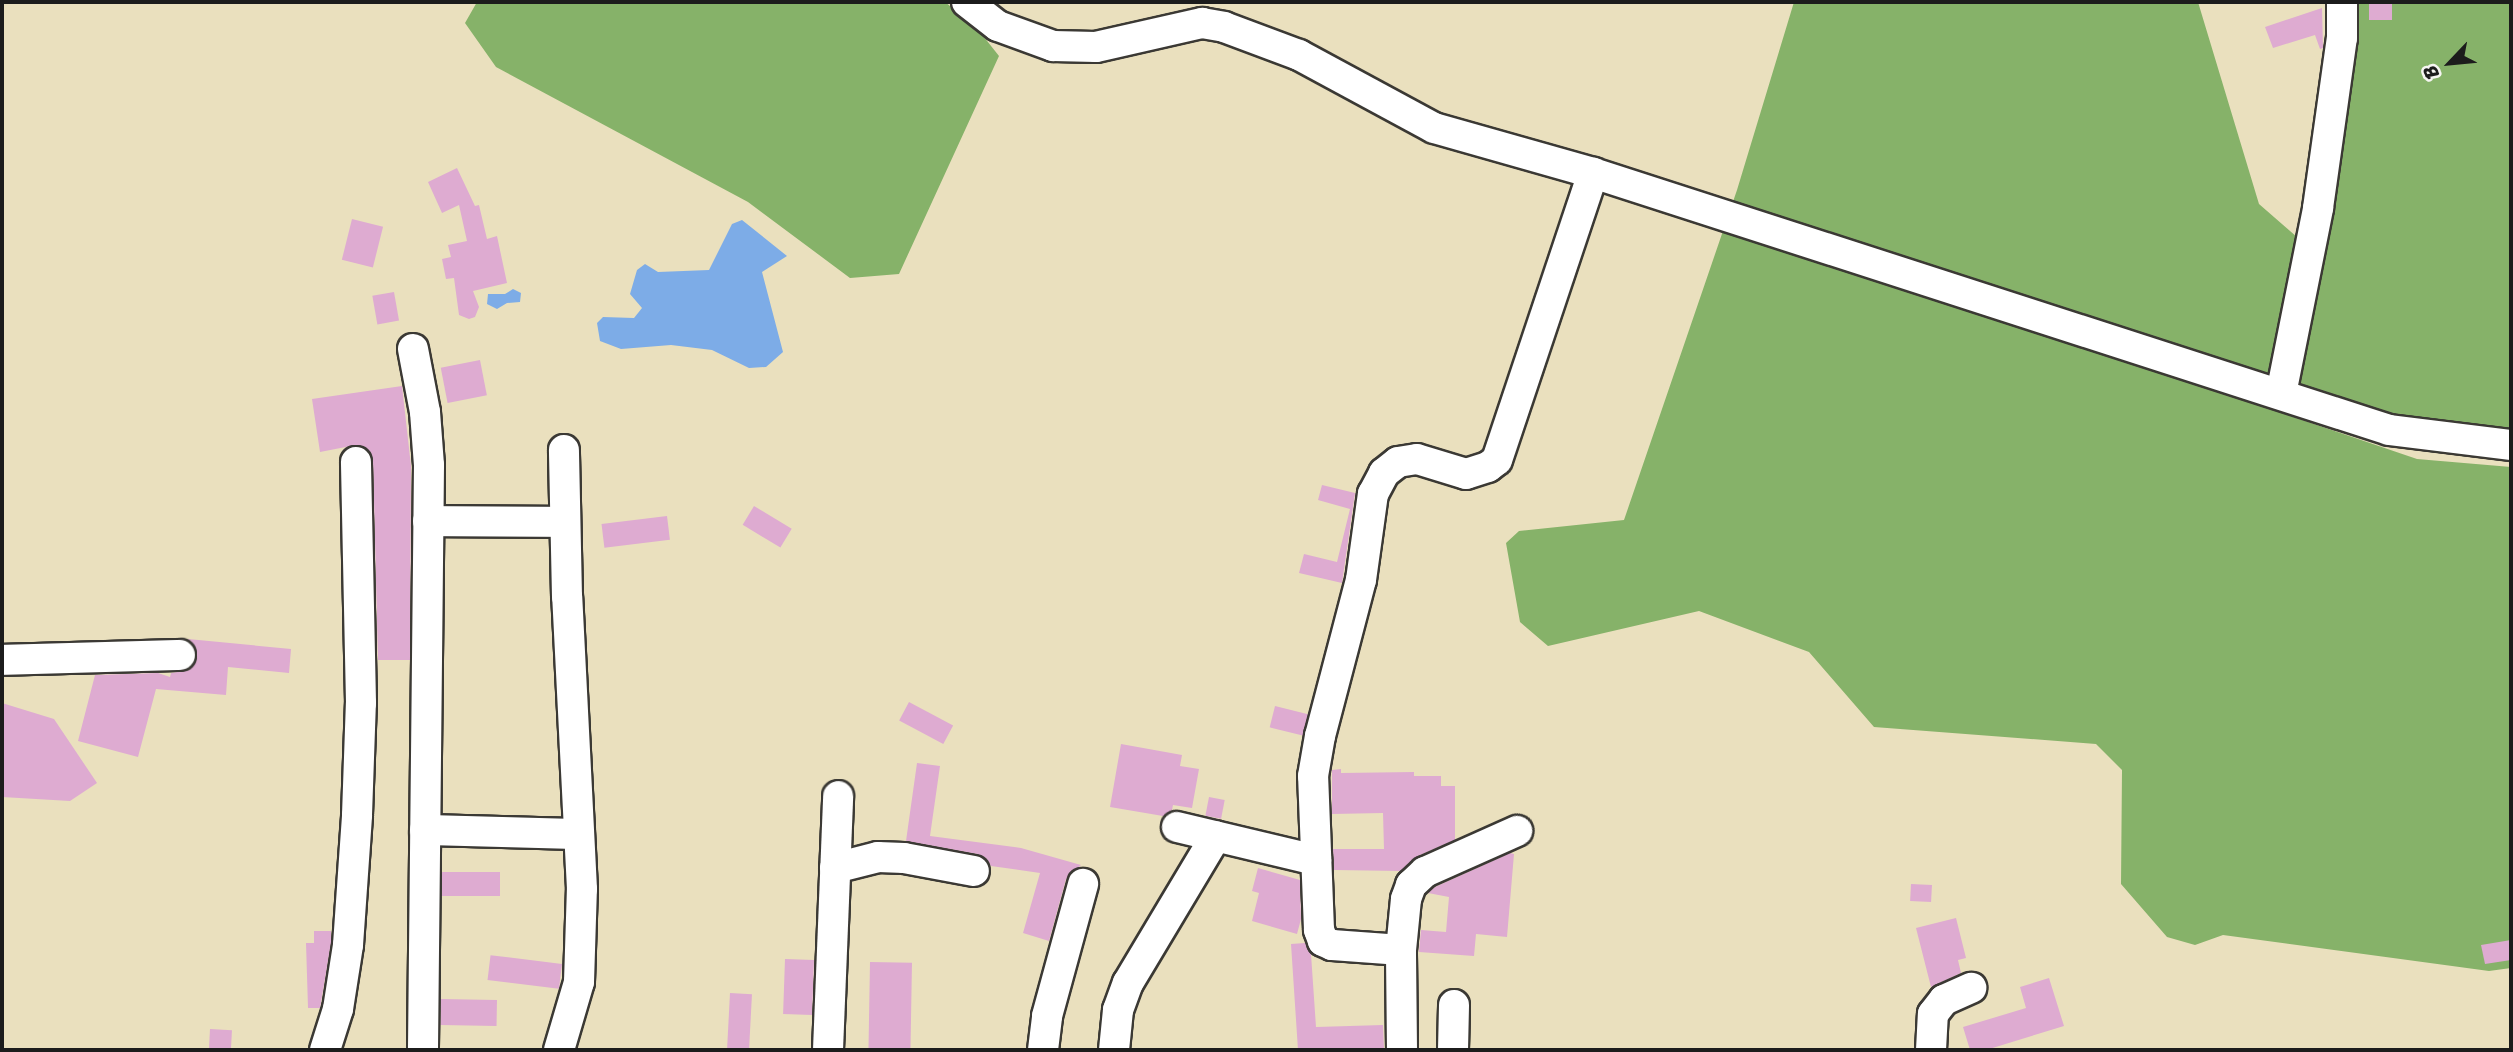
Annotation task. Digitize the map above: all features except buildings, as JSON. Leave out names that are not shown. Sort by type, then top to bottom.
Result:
[{"type":"street","points":[[967,2],[998,26],[1053,47],[1096,47],[1202,23],[1224,27],[1298,55],[1434,128],[1593,173],[2389,430],[2511,445]]},
{"type":"street","points":[[2281,394],[2318,208],[2342,38],[2342,2]]},
{"type":"street","points":[[1401,950],[1332,945],[1323,941],[1319,930],[1313,776],[1320,736],[1362,580],[1365,537],[1377,483],[1392,466],[1409,459],[1466,474],[1488,467],[1497,460],[1593,173]]},
{"type":"street","points":[[413,349],[425,412],[429,466],[424,1050]]},
{"type":"street","points":[[559,1050],[579,982],[582,889],[564,450]]},
{"type":"street","points":[[325,1050],[344,972],[357,815],[361,703],[356,462]]},
{"type":"street","points":[[428,521],[565,522]]},
{"type":"street","points":[[2,660],[180,655]]},
{"type":"street","points":[[828,1050],[838,796]]},
{"type":"street","points":[[1177,827],[1316,860]]},
{"type":"street","points":[[425,830],[579,834]]},
{"type":"street","points":[[1402,1050],[1401,950],[1405,899],[1411,885],[1425,872],[1517,831]]},
{"type":"street","points":[[1114,1050],[1118,1010],[1128,983],[1216,836]]},
{"type":"street","points":[[835,868],[878,857],[904,858],[974,871]]},
{"type":"street","points":[[1043,1050],[1047,1016],[1083,884]]},
{"type":"street","points":[[1931,1050],[1933,1014],[1944,1000],[1971,988]]},
{"type":"street","points":[[1453,1050],[1454,1005]]},
{"type":"green space","points":[[477,2],[945,2],[976,27],[999,56],[899,274],[850,278],[748,202],[496,67],[465,23]]},
{"type":"green space","points":[[1794,2],[2198,2],[2259,204],[2305,244],[2267,401],[2276,411],[2417,459],[2511,467],[2511,968],[2489,971],[2223,935],[2195,945],[2167,937],[2121,884],[2122,770],[2096,744],[1874,727],[1809,652],[1699,611],[1548,646],[1520,622],[1506,543],[1519,531],[1624,520],[1737,190]]},
{"type":"green space","points":[[2348,2],[2511,2],[2511,437],[2389,422],[2293,391]]},
{"type":"water","points":[[742,220],[787,256],[762,272],[783,352],[766,367],[749,368],[712,350],[671,345],[621,349],[600,341],[597,323],[603,317],[634,318],[642,308],[630,294],[637,270],[645,264],[658,272],[709,270],[732,224]]},
{"type":"water","points":[[513,289],[521,293],[520,302],[507,303],[497,309],[487,304],[488,294],[505,294]]}]
